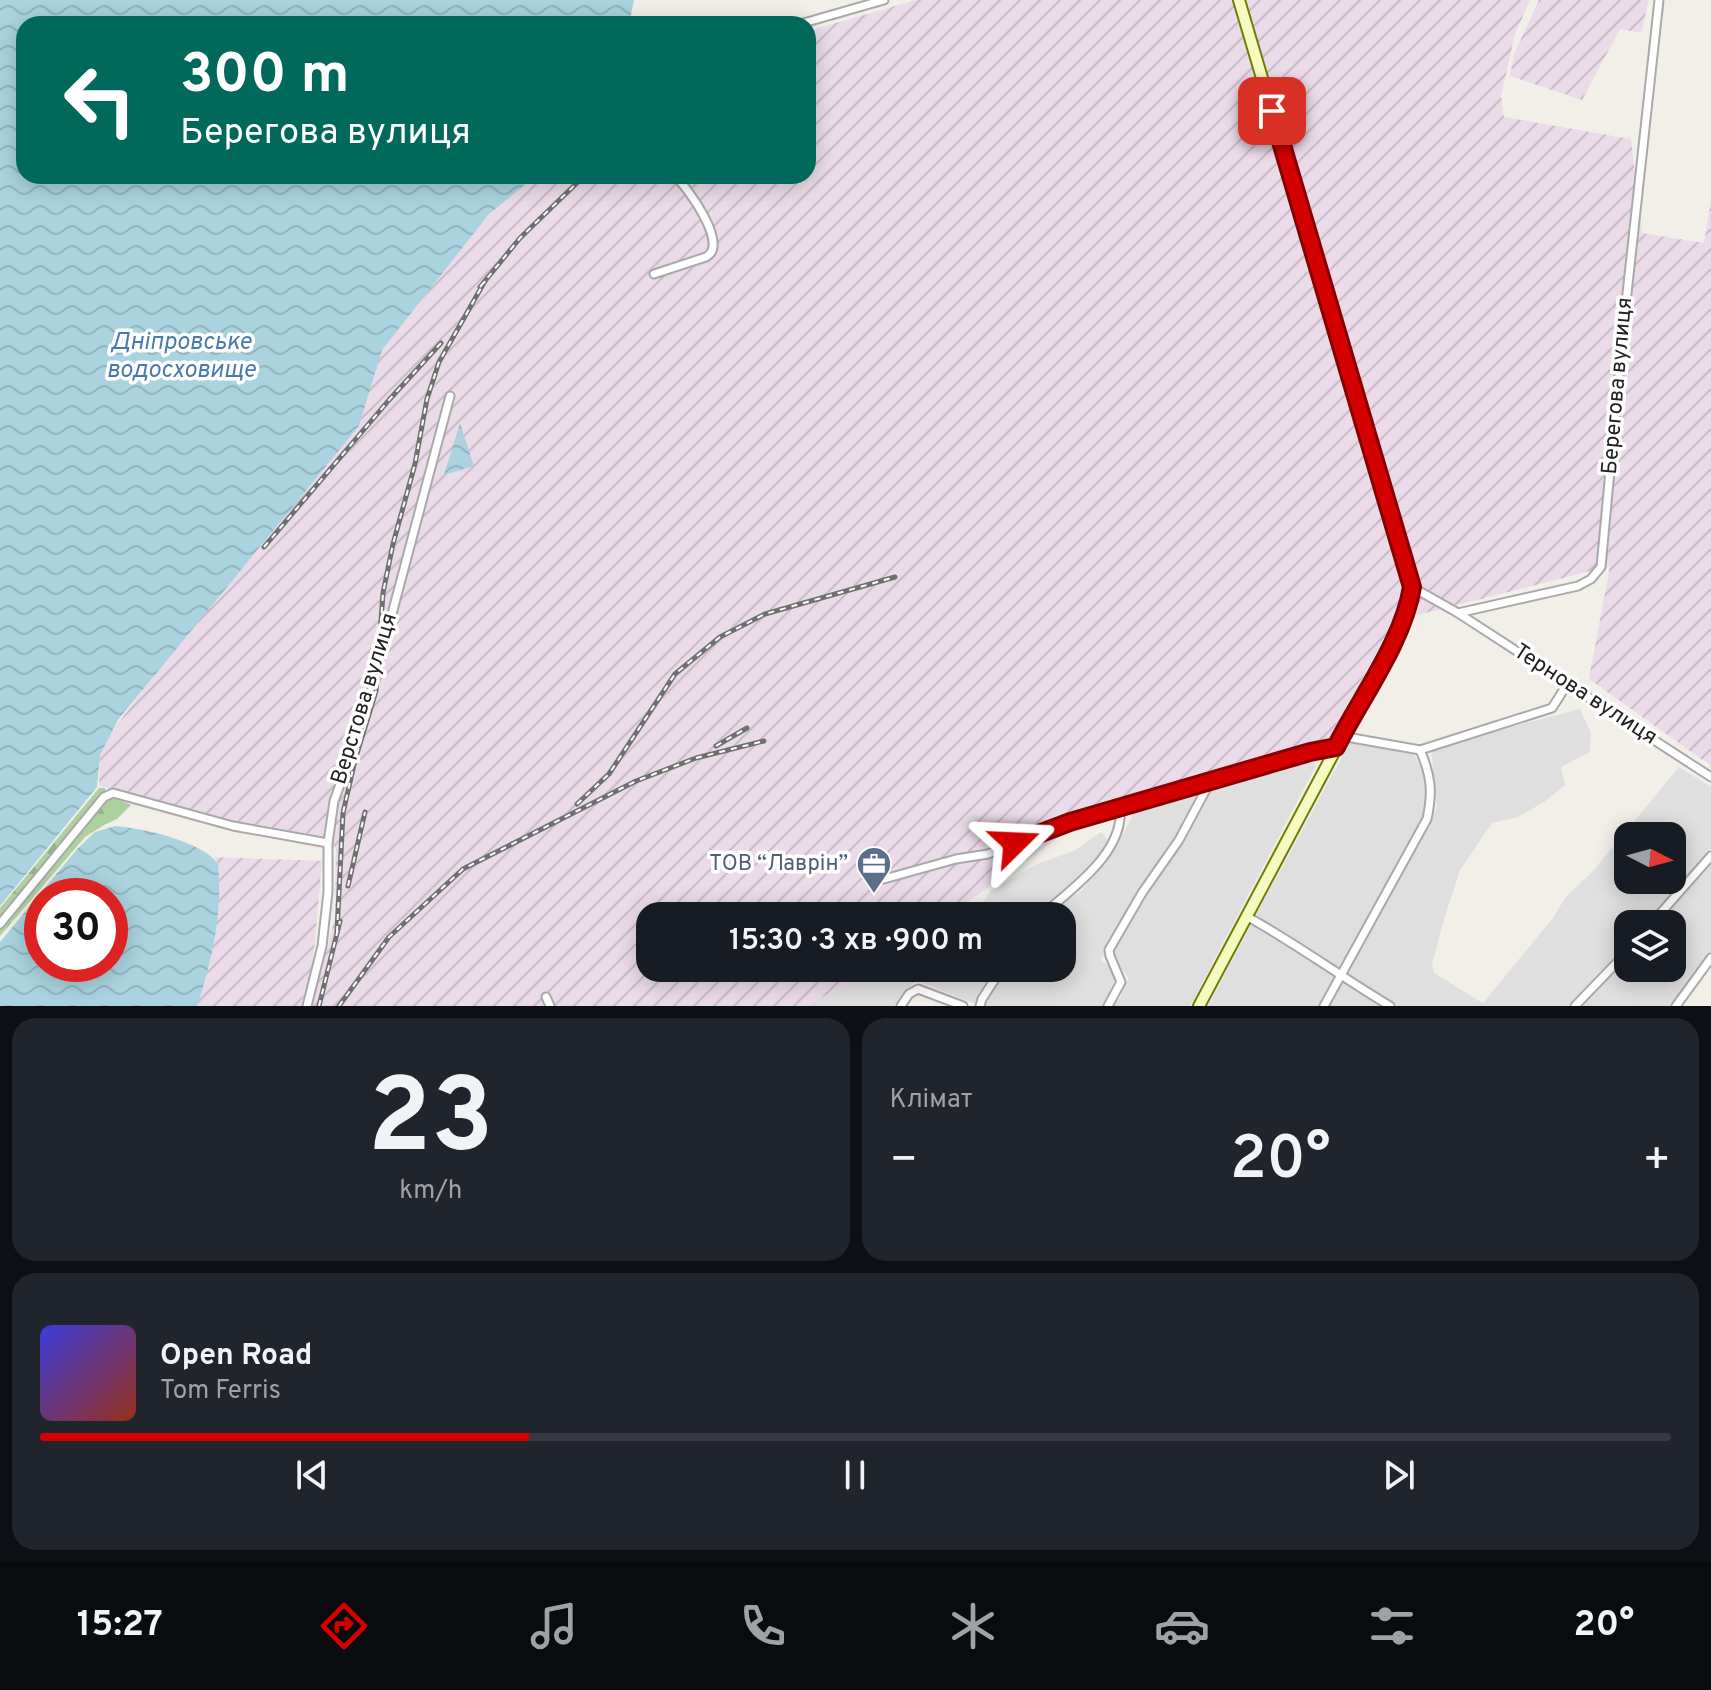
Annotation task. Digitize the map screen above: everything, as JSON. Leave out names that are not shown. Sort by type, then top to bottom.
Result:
[{"type":"street","points":[[816,19],[884,0]]},
{"type":"street","points":[[1199,1006],[1401,624],[1409,606],[1412,587],[1239,0]]},
{"type":"street","name":"Берегова вулиця","points":[[1458,613],[1578,586],[1591,579],[1601,567],[1624,317],[1659,0]]},
{"type":"street","points":[[654,274],[711,255],[714,249],[714,239],[701,211],[681,184]]},
{"type":"street","name":"Верстова вулиця","points":[[307,1006],[322,946],[328,892],[328,843],[334,801],[364,719],[450,396]]},
{"type":"street","points":[[1412,587],[1458,613]]},
{"type":"street","name":"Тернова вулиця","points":[[1458,613],[1711,777]]},
{"type":"street","points":[[1341,736],[1420,750],[1552,708],[1568,683]]},
{"type":"street","points":[[884,879],[956,859],[988,854],[1070,822],[1336,747]]},
{"type":"street","points":[[1324,1006],[1427,819],[1433,795],[1429,770],[1420,750]]},
{"type":"street","points":[[1108,1006],[1121,982],[1109,950],[1142,893],[1179,840],[1210,782]]},
{"type":"street","points":[[0,924],[104,797],[113,793],[233,826],[328,843]]},
{"type":"street","points":[[1057,902],[1104,856],[1114,839],[1121,816],[1120,807]]},
{"type":"street","points":[[1663,910],[1711,856]]},
{"type":"street","points":[[1246,916],[1288,939],[1390,1006]]},
{"type":"street","points":[[1676,1006],[1711,958]]},
{"type":"street","points":[[1575,1006],[1614,966]]},
{"type":"street","points":[[980,1006],[993,982]]},
{"type":"street","points":[[901,1006],[909,994],[918,989],[963,1006]]},
{"type":"street","points":[[546,997],[550,1006]]},
{"type":"shaded area","points":[[916,0],[1530,0],[1515,34],[1501,96],[1504,117],[1631,139],[1642,233],[1704,243],[1711,201],[1711,766],[1589,679],[1610,566],[1394,621],[1330,737],[1097,810],[968,902],[636,902],[636,982],[852,982],[818,999],[814,1006],[312,1006],[335,917],[336,848],[323,836],[237,823],[99,786],[100,755],[110,734],[174,650],[359,426],[381,350],[489,214],[526,184],[816,184],[816,29]]},
{"type":"shaded area","points":[[1539,0],[1649,0],[1641,33],[1620,29],[1582,100],[1510,76],[1514,54]]},
{"type":"shaded area","points":[[1580,709],[1591,733],[1590,752],[1561,767],[1565,785],[1544,802],[1518,817],[1492,823],[1460,870],[1432,965],[1434,973],[1483,1003],[1553,918],[1565,898],[1614,846],[1614,894],[1671,894],[1657,910],[1614,910],[1614,958],[1568,1006],[1396,1006],[1346,974],[1437,808],[1431,748]]},
{"type":"shaded area","points":[[1350,742],[1414,755],[1429,782],[1429,793],[1423,818],[1338,969],[1255,917]]},
{"type":"shaded area","points":[[1308,758],[1316,766],[1190,1006],[1112,1006],[1122,995],[1120,993],[1129,978],[1116,961],[1116,944],[1211,791],[1271,768]]},
{"type":"shaded area","points":[[1679,767],[1711,787],[1711,849],[1686,877],[1686,822],[1634,822]]},
{"type":"shaded area","points":[[1193,793],[1202,794],[1101,960],[1111,967],[1118,979],[1104,1006],[985,1006],[984,1001],[996,982],[1076,982],[1076,902],[1065,902],[1082,890],[1124,833],[1132,810]]},
{"type":"shaded area","points":[[1101,832],[1109,841],[1088,870],[1053,902],[983,902],[991,890],[1037,864],[1076,850]]},
{"type":"shaded area","points":[[214,857],[322,861],[313,962],[301,1006],[197,1006],[210,962],[216,922],[219,876]]},
{"type":"shaded area","points":[[1711,864],[1711,952],[1670,1006],[1580,1006],[1614,973],[1614,982],[1686,982],[1686,910],[1670,910]]},
{"type":"shaded area","points":[[1252,923],[1290,943],[1334,976],[1320,1006],[1208,1006]]},
{"type":"shaded area","points":[[1342,981],[1384,1006],[1329,1006]]},
{"type":"shaded area","points":[[914,982],[895,1006],[814,1006],[818,999],[849,984]]},
{"type":"shaded area","points":[[921,982],[990,982],[975,1004]]},
{"type":"green space","points":[[99,788],[105,788],[105,793],[37,878],[25,878]]},
{"type":"green space","points":[[113,797],[131,805],[117,819],[85,837],[50,878],[42,878]]},
{"type":"green space","points":[[24,879],[24,894],[0,924],[0,908]]},
{"type":"green space","points":[[24,899],[24,908],[0,936],[0,928]]},
{"type":"water","name":"Дніпровське водосховище","points":[[0,0],[634,0],[631,16],[16,16],[16,184],[526,184],[489,214],[382,350],[359,426],[118,720],[100,755],[97,787],[0,906]]},
{"type":"water","points":[[460,423],[474,466],[444,475]]},
{"type":"water","points":[[115,826],[186,842],[218,864],[219,900],[215,936],[197,1006],[0,1006],[0,942],[24,913],[24,982],[128,982],[128,878],[53,878],[95,832]]},
{"type":"railway","points":[[480,287],[520,238],[576,184]]},
{"type":"railway","points":[[337,932],[343,813],[376,691],[383,593],[393,544],[415,464],[427,399],[439,362],[485,281]]},
{"type":"railway","points":[[264,547],[441,343]]},
{"type":"railway","points":[[577,804],[609,774],[675,674],[720,637],[765,614],[895,577]]},
{"type":"railway","points":[[716,746],[747,728]]},
{"type":"railway","points":[[339,1006],[389,937],[463,869],[636,781],[696,758],[764,741]]},
{"type":"railway","points":[[348,886],[365,812]]},
{"type":"railway","points":[[319,1006],[340,921]]},
{"type":"place","name":"ТОВ “Лаврін”","points":[[874,895]]},
{"type":"route","points":[[1015,843],[1070,822],[1336,747],[1409,606],[1412,587],[1272,111]]}]
